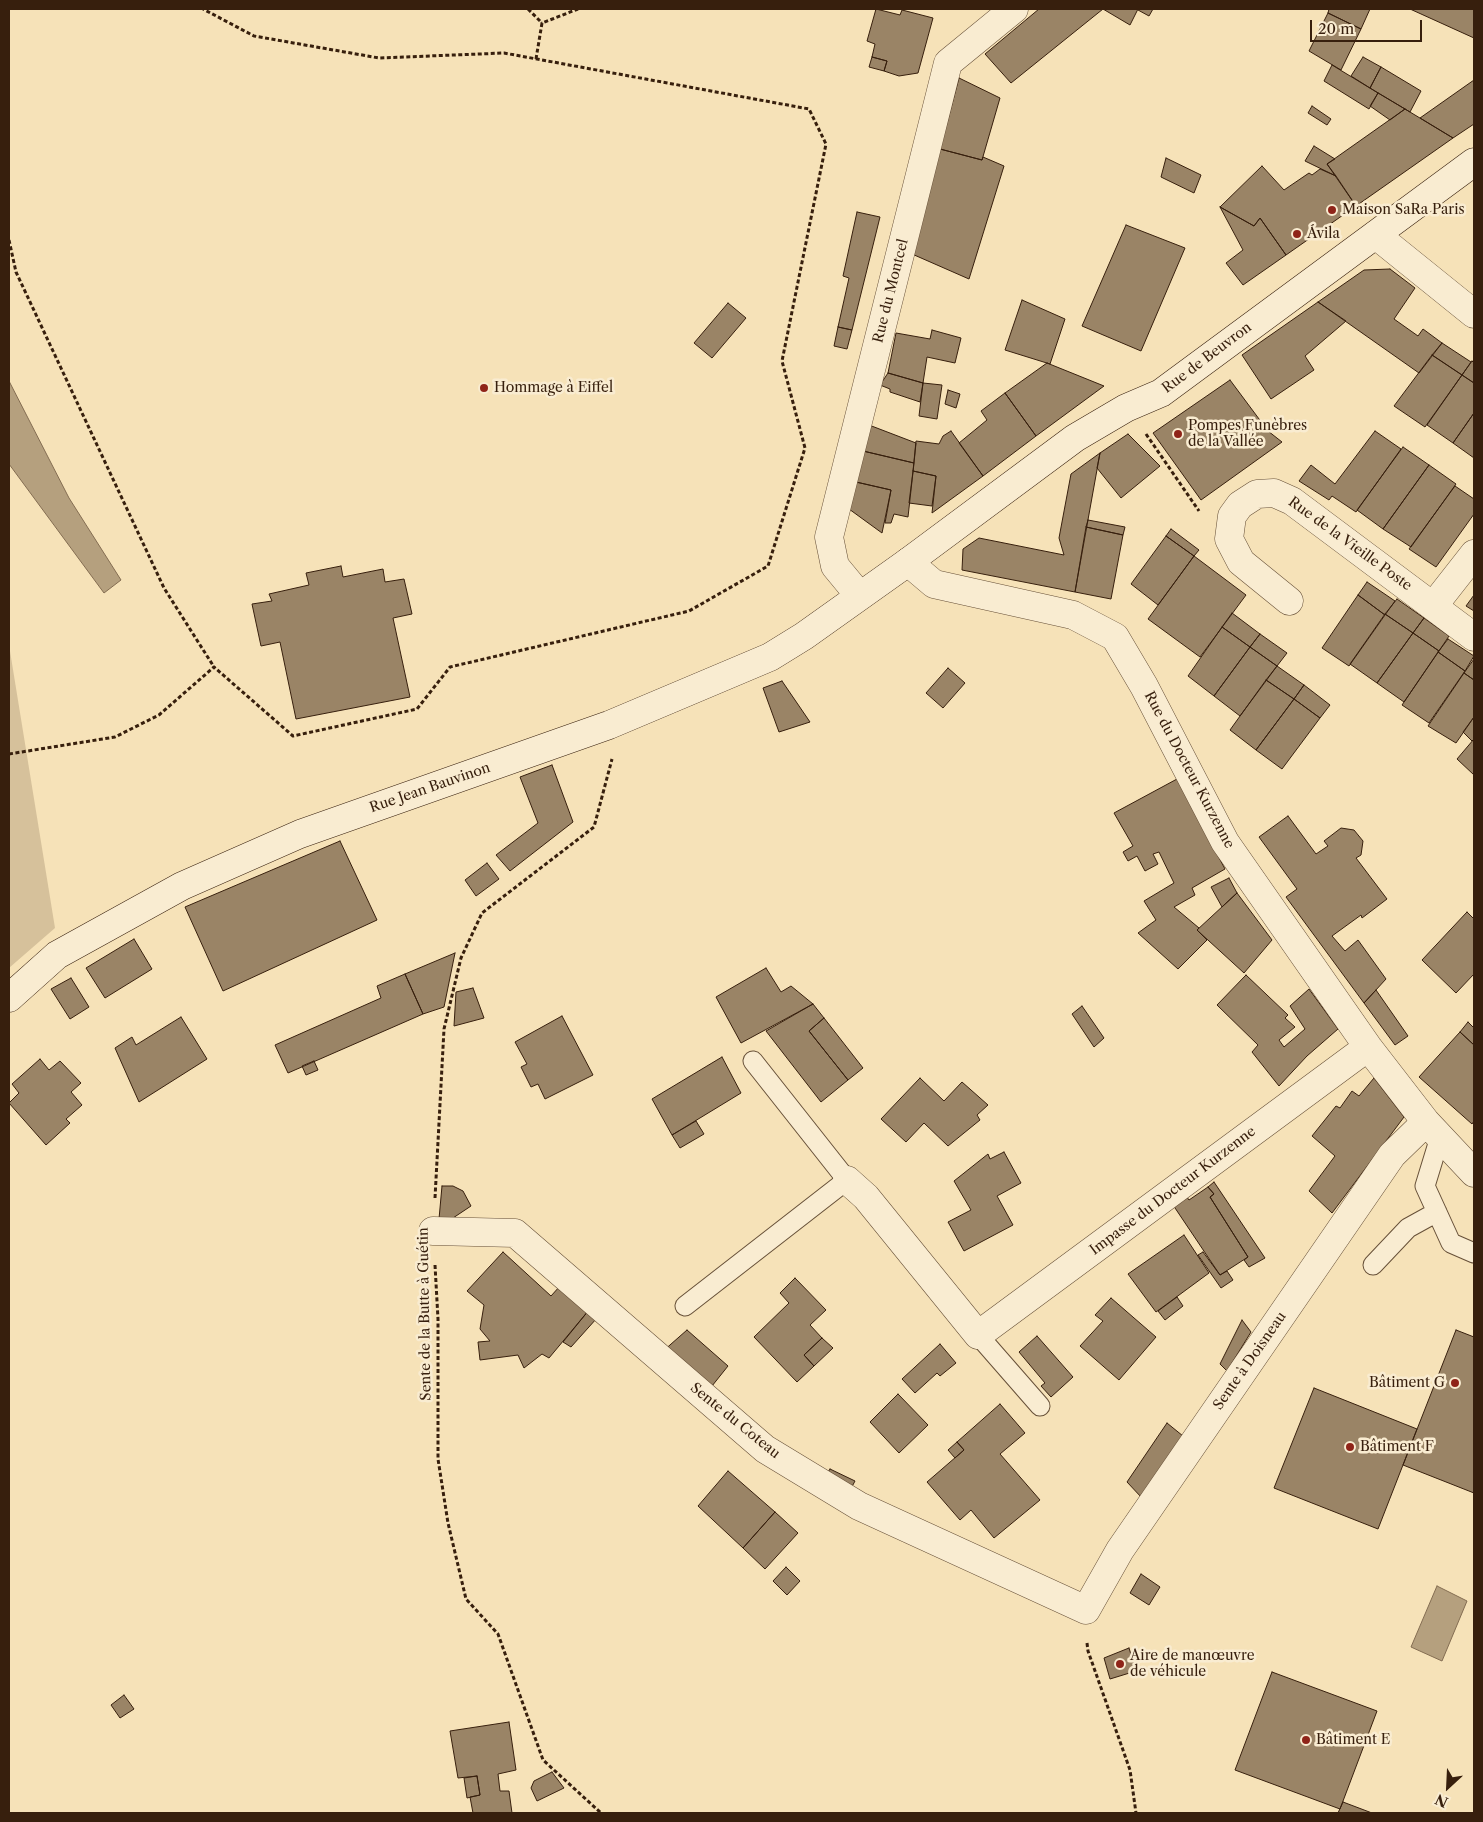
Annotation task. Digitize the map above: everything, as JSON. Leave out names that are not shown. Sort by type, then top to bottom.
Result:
[{"type":"street","name":"Rue du Montcel","points":[[859,595],[836,566],[829,537],[948,63],[1014,9]]},
{"type":"street","name":"Rue de Beuvron","points":[[859,595],[908,562],[1075,438],[1126,408],[1161,393],[1218,349],[1474,162]]},
{"type":"street","points":[[1376,235],[1474,314]]},
{"type":"street","name":"Rue de la Vieille Poste","points":[[1230,525],[1240,505],[1258,494],[1274,493],[1292,501],[1434,605],[1474,637]]},
{"type":"street","points":[[1230,525],[1232,548],[1241,562],[1289,601]]},
{"type":"street","points":[[1434,605],[1474,554]]},
{"type":"street","name":"Rue du Docteur Kurzenne","points":[[908,562],[934,584],[1074,616],[1115,637],[1144,686],[1224,842],[1368,1048],[1448,1139],[1474,1173]]},
{"type":"street","name":"Rue Jean Bauvinon","points":[[9,998],[57,955],[182,886],[300,834],[608,725],[770,657],[804,636],[859,595]]},
{"type":"street","name":"Impasse du Docteur Kurzenne","points":[[978,1335],[1368,1048]]},
{"type":"street","name":"Sente à Doisneau","points":[[1086,1610],[1120,1550],[1392,1155],[1448,1139]]},
{"type":"street","points":[[847,1180],[866,1197],[978,1335]]},
{"type":"street","name":"Sente du Coteau","points":[[433,1231],[515,1233],[765,1449],[859,1506],[1086,1610]]},
{"type":"lane","points":[[685,1306],[847,1180],[753,1061]]},
{"type":"lane","points":[[1448,1139],[1425,1186],[1451,1243],[1474,1253]]},
{"type":"lane","points":[[1373,1265],[1408,1228],[1437,1212]]},
{"type":"lane","points":[[978,1335],[1040,1406]]},
{"type":"path","points":[[9,240],[16,272],[164,588],[214,667],[293,736],[417,709],[450,667],[689,611],[768,566],[805,448],[782,361],[826,144],[809,109],[504,53],[379,58],[254,36],[204,9]]},
{"type":"path","points":[[528,9],[542,23]]},
{"type":"path","points":[[542,23],[578,9]]},
{"type":"path","points":[[536,59],[542,23]]},
{"type":"path","points":[[1126,408],[1200,512],[1230,525]]},
{"type":"path","points":[[9,754],[116,737],[159,715],[214,667]]},
{"type":"path","name":"Sente de la Butte à Guétin","points":[[601,1813],[543,1760],[498,1634],[466,1599],[448,1523],[438,1460],[438,1320],[433,1231],[444,1029],[461,958],[482,913],[594,827],[613,754]]},
{"type":"path","points":[[1086,1610],[1088,1651],[1130,1770],[1136,1813]]},
{"type":"shaded area","points":[[9,381],[69,498],[121,580],[104,593],[9,464]]},
{"type":"shaded area","points":[[9,645],[55,928],[9,968]]},
{"type":"shaded area","points":[[1437,1586],[1467,1601],[1442,1661],[1411,1647]]},
{"type":"building","points":[[876,9],[900,15],[902,10],[933,18],[918,73],[899,76],[884,71],[887,61],[872,57],[875,44],[867,41]]},
{"type":"building","points":[[1039,9],[1103,9],[1011,83],[985,54]]},
{"type":"building","points":[[1103,9],[1138,9],[1130,25]]},
{"type":"building","points":[[1138,9],[1153,9],[1149,16]]},
{"type":"building","points":[[1329,9],[1370,9],[1361,29],[1328,13]]},
{"type":"building","points":[[1410,9],[1474,9],[1474,38]]},
{"type":"building","points":[[1328,13],[1361,29],[1341,70],[1309,51]]},
{"type":"building","points":[[872,57],[887,61],[884,71],[869,67]]},
{"type":"building","points":[[1363,57],[1381,67],[1370,88],[1351,76]]},
{"type":"building","points":[[1332,65],[1378,93],[1369,109],[1324,81]]},
{"type":"building","points":[[1381,67],[1421,91],[1410,112],[1370,88]]},
{"type":"building","points":[[959,78],[1000,98],[982,160],[940,149]]},
{"type":"building","points":[[1474,80],[1474,124],[1453,138],[1420,118]]},
{"type":"building","points":[[1378,93],[1405,109],[1390,120],[1370,106]]},
{"type":"building","points":[[1312,106],[1331,119],[1327,125],[1308,113]]},
{"type":"building","points":[[1405,109],[1453,138],[1356,206],[1327,164]]},
{"type":"building","points":[[1314,146],[1335,159],[1327,164],[1336,176],[1305,161]]},
{"type":"building","points":[[940,149],[982,160],[983,157],[1004,166],[969,279],[912,254]]},
{"type":"building","points":[[1166,158],[1201,175],[1194,193],[1161,177]]},
{"type":"building","points":[[1262,166],[1284,190],[1309,173],[1312,175],[1320,169],[1336,176],[1356,206],[1286,255],[1260,218],[1254,226],[1220,207]]},
{"type":"building","points":[[1220,207],[1254,226],[1260,218],[1286,255],[1243,285],[1226,263],[1243,250]]},
{"type":"building","points":[[857,212],[880,217],[852,330],[838,327],[849,278],[843,276]]},
{"type":"building","points":[[1126,225],[1185,248],[1141,351],[1082,326]]},
{"type":"building","points":[[1390,269],[1415,288],[1394,319],[1418,336],[1423,329],[1442,343],[1419,373],[1318,302],[1364,270]]},
{"type":"building","points":[[1022,300],[1065,319],[1050,364],[1005,350]]},
{"type":"building","points":[[1318,302],[1346,321],[1305,356],[1314,370],[1271,399],[1242,355]]},
{"type":"building","points":[[728,303],[746,318],[712,358],[694,343]]},
{"type":"building","points":[[838,327],[852,330],[847,349],[834,346]]},
{"type":"building","points":[[932,330],[961,338],[955,363],[927,357],[923,383],[888,373],[896,333],[930,339]]},
{"type":"building","points":[[1442,343],[1471,362],[1462,375],[1432,355]]},
{"type":"building","points":[[1432,355],[1462,375],[1425,427],[1394,406]]},
{"type":"building","points":[[1472,361],[1474,363],[1474,383],[1462,375]]},
{"type":"building","points":[[1047,363],[1104,386],[1036,436],[1005,393]]},
{"type":"building","points":[[888,373],[923,383],[920,402],[890,392],[890,389],[880,385]]},
{"type":"building","points":[[1462,375],[1474,383],[1474,413],[1453,443],[1427,425]]},
{"type":"building","points":[[1230,380],[1268,431],[1282,442],[1201,500],[1153,433]]},
{"type":"building","points":[[923,383],[942,385],[937,419],[919,416]]},
{"type":"building","points":[[948,390],[960,394],[956,408],[945,404]]},
{"type":"building","points":[[1005,393],[1036,436],[983,476],[959,443],[987,420],[981,411]]},
{"type":"building","points":[[1474,413],[1474,458],[1453,443]]},
{"type":"building","points":[[869,425],[916,443],[914,463],[863,451]]},
{"type":"building","points":[[951,431],[983,476],[932,513],[936,476],[913,471],[916,441],[939,444],[943,436]]},
{"type":"building","points":[[1375,431],[1401,449],[1356,512],[1332,496],[1329,500],[1299,481],[1311,465],[1335,484]]},
{"type":"building","points":[[1128,434],[1160,466],[1121,498],[1097,468],[1100,453]]},
{"type":"building","points":[[1403,447],[1429,465],[1383,529],[1357,510]]},
{"type":"building","points":[[863,451],[914,463],[908,517],[894,514],[891,523],[885,523],[891,490],[856,482]]},
{"type":"building","points":[[1100,453],[1075,592],[962,570],[963,549],[979,538],[1064,555],[1059,538],[1071,474]]},
{"type":"building","points":[[1429,465],[1456,484],[1411,547],[1383,529]]},
{"type":"building","points":[[913,471],[936,476],[932,506],[909,503]]},
{"type":"building","points":[[856,482],[891,490],[882,533],[849,509]]},
{"type":"building","points":[[1455,486],[1474,499],[1474,514],[1436,567],[1409,549]]},
{"type":"building","points":[[1088,520],[1125,527],[1123,535],[1086,527]]},
{"type":"building","points":[[1086,527],[1123,535],[1111,599],[1075,592]]},
{"type":"building","points":[[1171,529],[1199,550],[1194,556],[1166,536]]},
{"type":"building","points":[[1166,536],[1194,556],[1158,605],[1131,584]]},
{"type":"building","points":[[1194,556],[1246,595],[1200,657],[1148,619]]},
{"type":"building","points":[[341,566],[343,577],[383,569],[385,582],[404,579],[412,614],[393,618],[410,697],[296,719],[280,642],[261,646],[252,604],[272,601],[269,594],[309,585],[306,573]]},
{"type":"building","points":[[1367,582],[1395,601],[1385,615],[1358,595]]},
{"type":"building","points":[[1358,595],[1385,615],[1349,666],[1322,648]]},
{"type":"building","points":[[1474,595],[1474,611],[1466,606]]},
{"type":"building","points":[[1397,599],[1424,618],[1413,633],[1385,614]]},
{"type":"building","points":[[1232,613],[1260,634],[1250,647],[1222,627]]},
{"type":"building","points":[[1385,614],[1413,633],[1377,683],[1350,664]]},
{"type":"building","points":[[1424,618],[1449,636],[1439,651],[1413,633]]},
{"type":"building","points":[[1222,627],[1250,647],[1214,696],[1188,676]]},
{"type":"building","points":[[1413,633],[1439,651],[1404,702],[1377,683]]},
{"type":"building","points":[[1260,634],[1287,653],[1277,666],[1250,647]]},
{"type":"building","points":[[1448,639],[1474,656],[1465,671],[1438,652]]},
{"type":"building","points":[[1250,647],[1277,666],[1240,716],[1214,696]]},
{"type":"building","points":[[1438,652],[1465,671],[1429,723],[1402,705]]},
{"type":"building","points":[[1474,659],[1474,680],[1464,673]]},
{"type":"building","points":[[1277,666],[1304,685],[1294,699],[1266,680]]},
{"type":"building","points":[[948,668],[965,683],[943,708],[926,693]]},
{"type":"building","points":[[1464,673],[1474,680],[1474,717],[1456,743],[1428,726]]},
{"type":"building","points":[[1266,680],[1294,699],[1256,750],[1230,730]]},
{"type":"building","points":[[782,681],[810,722],[779,732],[763,688]]},
{"type":"building","points":[[1304,685],[1330,705],[1320,718],[1294,699]]},
{"type":"building","points":[[1294,699],[1320,718],[1282,769],[1256,750]]},
{"type":"building","points":[[1474,717],[1474,739],[1472,741],[1463,732]]},
{"type":"building","points":[[1474,739],[1474,775],[1457,759]]},
{"type":"building","points":[[552,765],[573,822],[510,871],[496,855],[538,823],[520,777]]},
{"type":"building","points":[[1177,779],[1225,869],[1192,888],[1195,895],[1174,907],[1199,928],[1197,930],[1207,940],[1178,969],[1138,933],[1156,920],[1144,901],[1174,883],[1159,852],[1153,854],[1158,864],[1145,871],[1137,856],[1128,861],[1123,852],[1133,846],[1114,813]]},
{"type":"building","points":[[1288,816],[1316,854],[1328,846],[1324,841],[1341,828],[1354,830],[1363,841],[1361,855],[1356,858],[1387,899],[1362,918],[1361,915],[1332,936],[1345,951],[1358,940],[1386,979],[1364,1003],[1286,897],[1297,889],[1259,837]]},
{"type":"building","points":[[340,841],[377,920],[223,991],[185,907]]},
{"type":"building","points":[[487,863],[499,879],[476,896],[465,880]]},
{"type":"building","points":[[1229,878],[1237,893],[1222,907],[1211,887]]},
{"type":"building","points":[[1237,893],[1272,940],[1244,973],[1197,930]]},
{"type":"building","points":[[1467,912],[1474,919],[1474,974],[1456,993],[1422,960]]},
{"type":"building","points":[[134,939],[152,969],[105,998],[86,968]]},
{"type":"building","points":[[455,953],[444,1007],[423,1014],[405,974]]},
{"type":"building","points":[[766,968],[781,992],[791,986],[813,1004],[741,1043],[716,997]]},
{"type":"building","points":[[405,974],[423,1014],[288,1073],[275,1045],[381,998],[377,986]]},
{"type":"building","points":[[1246,975],[1288,1015],[1285,1018],[1295,1027],[1279,1040],[1284,1047],[1305,1029],[1290,1006],[1309,989],[1338,1029],[1307,1056],[1279,1086],[1252,1052],[1258,1045],[1217,1005]]},
{"type":"building","points":[[71,978],[89,1007],[70,1019],[51,989]]},
{"type":"building","points":[[473,988],[484,1018],[454,1026],[456,992]]},
{"type":"building","points":[[1376,990],[1408,1036],[1395,1045],[1364,1003]]},
{"type":"building","points":[[813,1004],[824,1018],[809,1031],[848,1080],[821,1102],[766,1031]]},
{"type":"building","points":[[1082,1006],[1104,1038],[1094,1047],[1072,1014]]},
{"type":"building","points":[[562,1016],[593,1075],[545,1099],[538,1084],[531,1087],[521,1067],[527,1064],[515,1042]]},
{"type":"building","points":[[181,1017],[207,1059],[139,1102],[115,1048],[132,1037],[136,1045]]},
{"type":"building","points":[[824,1018],[863,1068],[848,1080],[809,1031]]},
{"type":"building","points":[[1468,1022],[1474,1028],[1474,1045],[1460,1032]]},
{"type":"building","points":[[1460,1032],[1474,1045],[1474,1121],[1472,1124],[1419,1077]]},
{"type":"building","points":[[722,1057],[741,1093],[672,1135],[652,1099]]},
{"type":"building","points":[[40,1059],[49,1070],[60,1061],[81,1083],[71,1092],[82,1105],[66,1119],[70,1123],[46,1145],[9,1103],[19,1093],[12,1084]]},
{"type":"building","points":[[314,1061],[318,1070],[306,1075],[302,1066]]},
{"type":"building","points":[[920,1078],[944,1101],[962,1082],[988,1105],[977,1115],[980,1120],[948,1146],[924,1123],[906,1142],[881,1119]]},
{"type":"building","points":[[1374,1078],[1404,1117],[1332,1213],[1309,1191],[1335,1156],[1312,1136],[1336,1106],[1340,1108],[1352,1091],[1359,1096]]},
{"type":"building","points":[[696,1121],[704,1134],[680,1148],[672,1135]]},
{"type":"building","points":[[1004,1152],[1021,1183],[997,1196],[1013,1225],[964,1251],[948,1222],[971,1210],[954,1181],[988,1154],[990,1159]]},
{"type":"building","points":[[1214,1182],[1265,1258],[1249,1267],[1244,1260],[1248,1257],[1210,1197],[1214,1194],[1208,1187]]},
{"type":"building","points":[[442,1186],[453,1186],[463,1191],[471,1206],[447,1222],[439,1219]]},
{"type":"building","points":[[1208,1187],[1214,1194],[1210,1197],[1248,1257],[1220,1275],[1171,1202],[1184,1193],[1189,1200]]},
{"type":"building","points":[[1184,1235],[1209,1273],[1156,1312],[1128,1274]]},
{"type":"building","points":[[503,1252],[551,1296],[560,1286],[589,1310],[549,1358],[542,1354],[524,1368],[518,1355],[480,1360],[478,1342],[490,1341],[480,1329],[484,1305],[467,1291]]},
{"type":"building","points":[[1203,1252],[1220,1275],[1227,1271],[1233,1280],[1221,1288],[1198,1255]]},
{"type":"building","points":[[795,1278],[826,1310],[810,1325],[822,1338],[804,1355],[814,1366],[797,1382],[754,1337],[789,1303],[780,1293]]},
{"type":"building","points":[[1177,1297],[1183,1306],[1165,1320],[1158,1311]]},
{"type":"building","points":[[1111,1298],[1156,1337],[1119,1380],[1080,1346],[1103,1321],[1095,1315]]},
{"type":"building","points":[[589,1310],[597,1318],[571,1347],[563,1342]]},
{"type":"building","points":[[1242,1320],[1251,1332],[1227,1371],[1220,1364]]},
{"type":"building","points":[[687,1330],[728,1366],[708,1391],[662,1352]]},
{"type":"building","name":"Bâtiment G","points":[[1456,1330],[1474,1337],[1474,1493],[1403,1465]]},
{"type":"building","points":[[1037,1336],[1073,1377],[1051,1397],[1041,1386],[1045,1383],[1019,1352]]},
{"type":"building","points":[[822,1338],[833,1348],[814,1366],[804,1355]]},
{"type":"building","points":[[940,1344],[956,1363],[940,1376],[937,1373],[915,1393],[902,1379]]},
{"type":"building","name":"Bâtiment F","points":[[1314,1388],[1417,1429],[1378,1529],[1274,1488]]},
{"type":"building","points":[[898,1394],[928,1425],[899,1453],[870,1422]]},
{"type":"building","points":[[1000,1404],[1025,1433],[1000,1454],[1040,1500],[994,1538],[971,1510],[960,1520],[927,1482],[964,1450],[957,1442]]},
{"type":"building","points":[[1167,1423],[1183,1436],[1142,1498],[1127,1482]]},
{"type":"building","points":[[957,1442],[964,1450],[955,1458],[948,1450]]},
{"type":"building","points":[[830,1469],[855,1481],[848,1494],[822,1481]]},
{"type":"building","points":[[728,1471],[775,1512],[743,1548],[698,1506]]},
{"type":"building","points":[[775,1512],[798,1533],[765,1569],[743,1548]]},
{"type":"building","points":[[786,1567],[800,1581],[787,1595],[773,1581]]},
{"type":"building","points":[[1141,1574],[1160,1587],[1149,1605],[1130,1593]]},
{"type":"building","name":"Aire de manœuvre de véhicule","points":[[1129,1648],[1136,1671],[1110,1679],[1104,1658]]},
{"type":"building","name":"Bâtiment E","points":[[1272,1672],[1377,1711],[1340,1809],[1235,1770]]},
{"type":"building","points":[[124,1695],[134,1709],[120,1718],[111,1705]]},
{"type":"building","points":[[509,1722],[516,1770],[498,1774],[500,1791],[509,1791],[512,1813],[473,1813],[470,1797],[480,1795],[477,1776],[458,1778],[450,1731]]},
{"type":"building","points":[[552,1772],[564,1788],[537,1801],[531,1788],[534,1781]]},
{"type":"building","points":[[477,1776],[480,1795],[467,1798],[464,1778]]},
{"type":"building","points":[[1343,1802],[1372,1813],[1338,1813]]},
{"type":"place","name":"Maison SaRa Paris","points":[[1332,210]]},
{"type":"place","name":"Ávila","points":[[1297,234]]},
{"type":"place","name":"Hommage à Eiffel","points":[[484,388]]},
{"type":"place","name":"Pompes Funèbres de la Vallée","points":[[1178,434]]},
{"type":"place","name":"Bâtiment G","points":[[1455,1383]]},
{"type":"place","name":"Bâtiment F","points":[[1350,1447]]},
{"type":"place","name":"Aire de manœuvre de véhicule","points":[[1120,1664]]},
{"type":"place","name":"Bâtiment E","points":[[1306,1740]]}]
